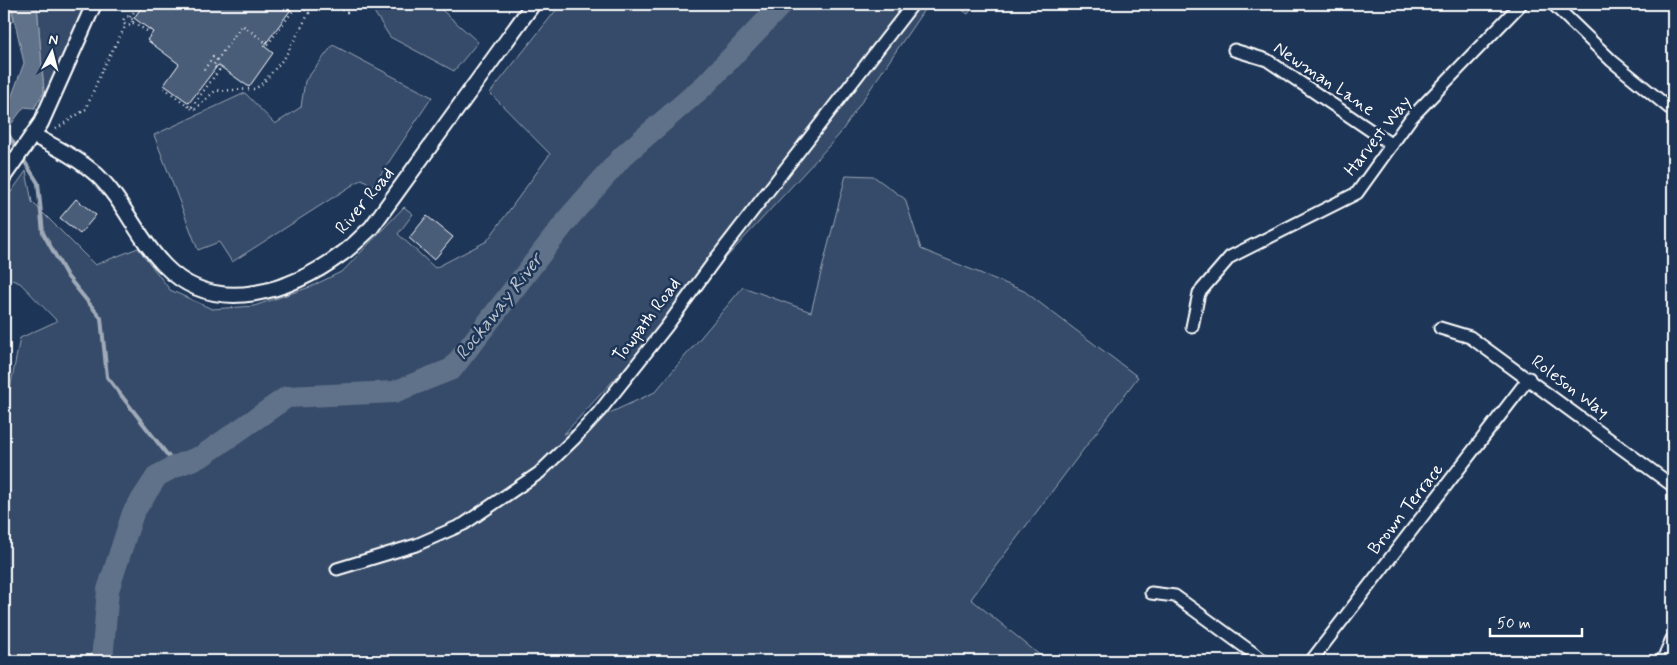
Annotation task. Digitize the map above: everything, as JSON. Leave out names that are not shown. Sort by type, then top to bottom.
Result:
[{"type":"street","points":[[8,171],[33,135],[55,92],[94,4]]},
{"type":"street","name":"River Road","points":[[33,135],[75,158],[96,174],[107,185],[152,252],[178,278],[192,287],[223,296],[260,293],[287,286],[344,253],[371,228],[533,4]]},
{"type":"street","name":"Towpath Road","points":[[338,569],[416,545],[464,524],[539,473],[575,438],[599,412],[667,326],[717,257],[913,4]]},
{"type":"street","name":"Harvest Way","points":[[1192,327],[1199,293],[1230,257],[1357,192],[1411,118],[1521,4]]},
{"type":"street","points":[[1553,4],[1612,61],[1673,111]]},
{"type":"street","name":"Newman Lane","points":[[1234,50],[1267,60],[1392,145]]},
{"type":"street","name":"Roleson Way","points":[[1440,328],[1470,337],[1673,486]]},
{"type":"street","name":"Brown Terrace","points":[[1311,661],[1528,378]]},
{"type":"street","points":[[1151,592],[1175,596],[1264,661]]},
{"type":"street","points":[[1664,661],[1673,640]]},
{"type":"path","points":[[56,129],[86,109],[102,70],[126,25],[124,20],[130,17],[140,4]]},
{"type":"path","points":[[191,108],[219,70],[213,66],[242,25],[268,44],[298,4],[309,13]]},
{"type":"path","points":[[164,88],[194,110],[215,92],[255,89],[263,83],[285,57],[316,4]]},
{"type":"path","points":[[328,4],[347,12],[349,9],[342,4]]},
{"type":"path","points":[[130,17],[133,23],[149,32],[150,30]]},
{"type":"path","points":[[126,25],[130,26],[133,23]]},
{"type":"path","points":[[204,70],[213,57],[217,60]]},
{"type":"shaded area","points":[[4,4],[11,4],[14,20],[4,27]]},
{"type":"shaded area","points":[[11,4],[37,4],[44,92],[34,108],[24,107],[6,131],[4,130],[4,117],[24,63]]},
{"type":"shaded area","points":[[37,4],[102,4],[51,111],[34,108],[44,92]]},
{"type":"shaded area","points":[[369,4],[435,4],[478,42],[454,71],[390,37]]},
{"type":"shaded area","points":[[561,4],[928,4],[839,135],[564,434],[655,392],[743,287],[811,312],[846,175],[873,176],[905,199],[921,249],[1024,291],[1138,377],[971,599],[1047,661],[4,661],[4,397],[10,389],[20,338],[57,321],[20,283],[4,277],[4,202],[26,171],[32,202],[95,265],[138,248],[170,290],[212,309],[254,306],[310,287],[343,271],[404,207],[413,214],[398,234],[435,268],[487,241],[550,154],[490,93]]},
{"type":"shaded area","points":[[954,4],[975,4],[968,14]]},
{"type":"shaded area","points":[[333,45],[432,97],[373,186],[362,179],[232,262],[219,242],[198,250],[154,135],[245,93],[275,124],[301,107],[305,81]]},
{"type":"building","points":[[144,4],[295,4],[264,46],[273,53],[249,87],[218,65],[189,103],[164,85],[179,64],[147,40],[153,32],[134,18]]},
{"type":"building","points":[[76,199],[96,215],[80,234],[60,218]]},
{"type":"building","points":[[427,216],[453,237],[434,260],[409,238]]},
{"type":"waterway","name":"Rockaway River","points":[[102,661],[108,590],[133,513],[157,476],[202,456],[287,397],[394,392],[452,369],[571,215],[623,156],[705,85],[782,4]]},
{"type":"waterway","points":[[6,131],[18,150]]},
{"type":"waterway","points":[[21,156],[38,183],[43,233],[67,276],[101,318],[107,377],[176,466]]}]
